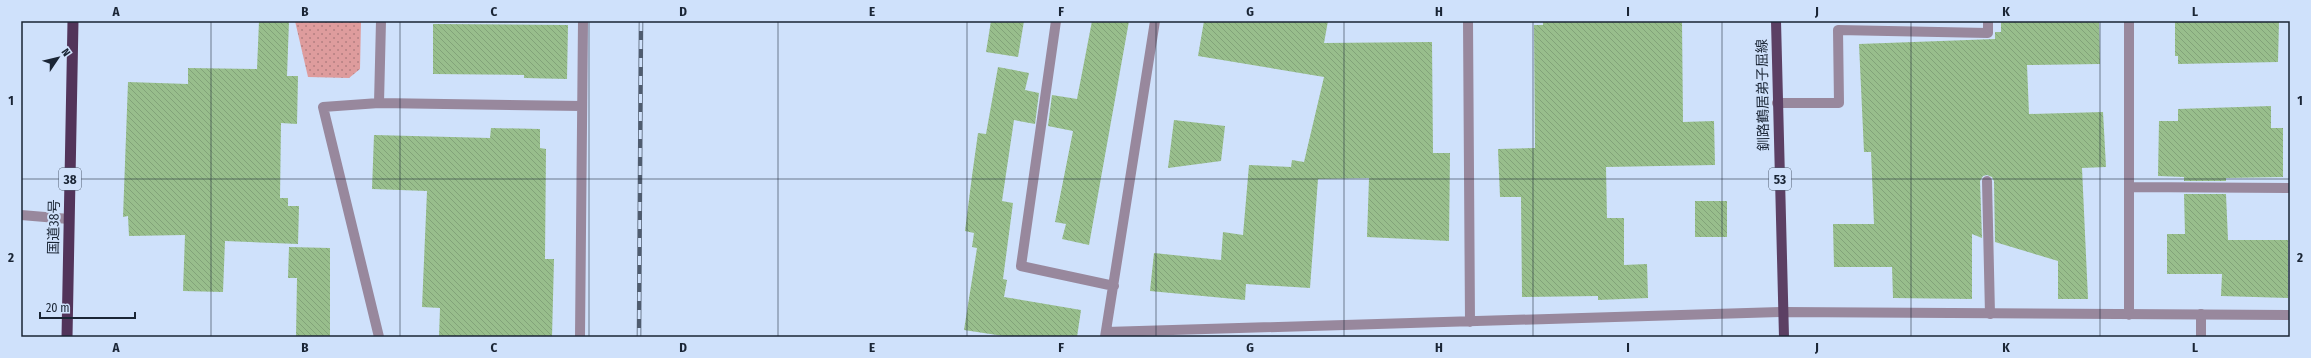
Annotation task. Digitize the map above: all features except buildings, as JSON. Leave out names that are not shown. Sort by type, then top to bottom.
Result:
[{"type":"highway","name":"国道38号","points":[[66,337],[73,21]]},
{"type":"main road","name":"釧路鶴居弟子屈線","points":[[1776,21],[1784,337]]},
{"type":"street","points":[[379,103],[381,21]]},
{"type":"street","points":[[580,337],[583,21]]},
{"type":"street","points":[[1056,21],[1021,266],[1114,286]]},
{"type":"street","points":[[1155,21],[1106,334],[1784,312],[2129,316],[2201,314],[2290,315]]},
{"type":"street","points":[[1468,21],[1470,322]]},
{"type":"street","points":[[1777,103],[1839,102],[1838,30],[1988,33],[1988,21]]},
{"type":"street","points":[[2129,21],[2129,316]]},
{"type":"street","points":[[379,337],[323,107],[379,103],[582,106]]},
{"type":"street","points":[[1987,181],[1990,314]]},
{"type":"street","points":[[2129,186],[2290,188]]},
{"type":"street","points":[[21,215],[69,219]]},
{"type":"street","points":[[2201,314],[2201,337]]},
{"type":"shaded area","points":[[295,21],[361,21],[360,69],[349,78],[308,77]]},
{"type":"railway","points":[[639,337],[641,21]]}]
